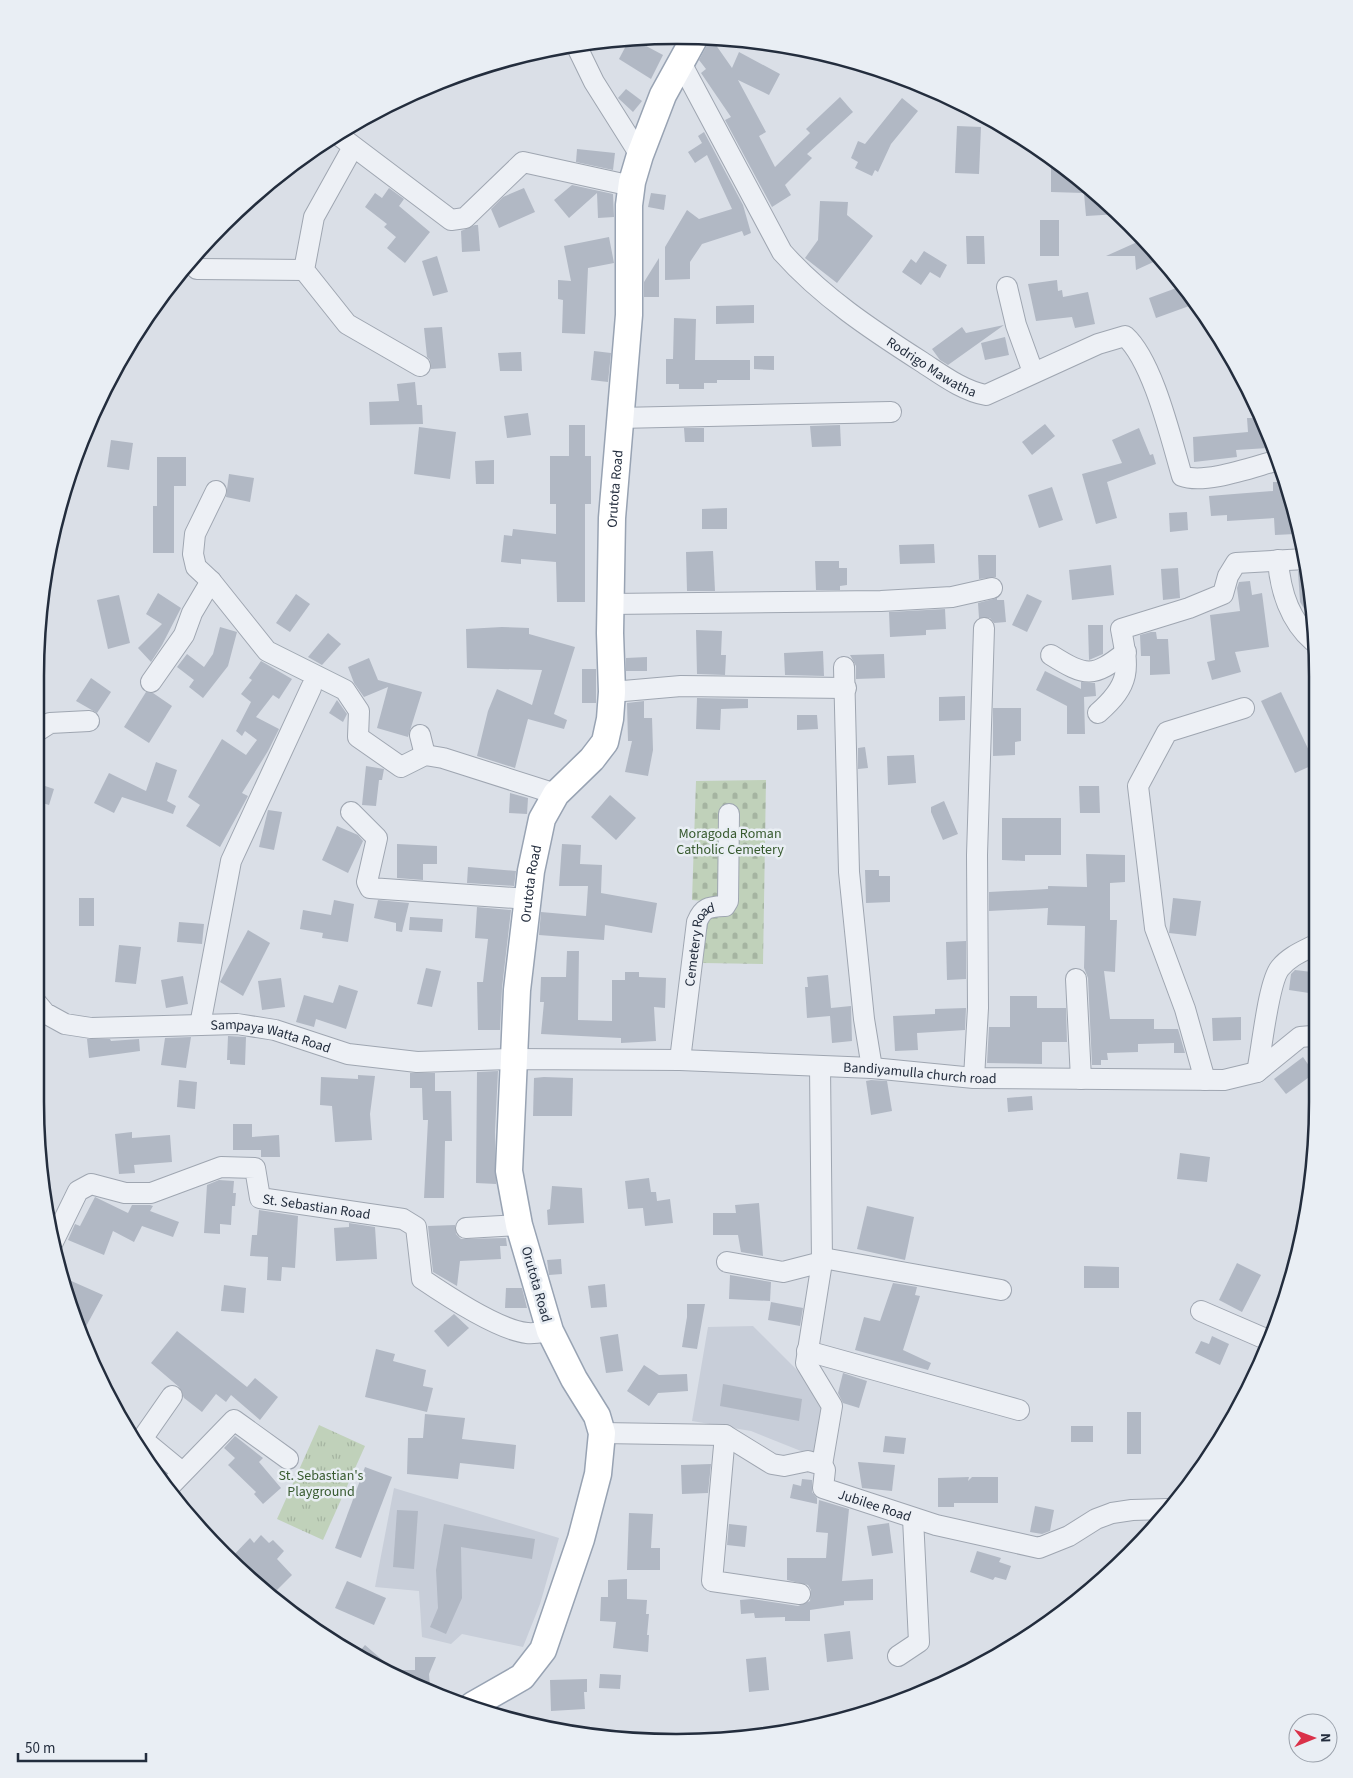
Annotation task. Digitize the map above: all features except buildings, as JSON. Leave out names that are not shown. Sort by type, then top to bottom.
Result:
[{"type":"main road","name":"Orutota Road","points":[[479,1703],[522,1677],[543,1650],[581,1539],[598,1474],[602,1434],[597,1416],[574,1379],[550,1331],[519,1225],[509,1171],[517,990],[531,870],[542,819],[556,794],[592,759],[604,742],[610,719],[612,692],[610,604],[615,464],[629,315],[629,205],[640,155],[663,95],[690,44]]},
{"type":"street","points":[[579,52],[594,82],[640,155]]},
{"type":"street","name":"Rodrigo Mawatha","points":[[680,61],[782,252],[799,271],[836,303],[884,338],[967,390],[986,395],[1098,344],[1125,336],[1141,357],[1153,385],[1182,476],[1190,479],[1208,478],[1272,462]]},
{"type":"street","points":[[343,139],[451,220],[465,218],[523,162],[632,186]]},
{"type":"street","points":[[353,147],[314,217],[304,270],[347,324],[420,366]]},
{"type":"street","points":[[197,269],[304,270]]},
{"type":"street","points":[[1007,287],[1016,325],[1033,372]]},
{"type":"street","points":[[620,418],[890,412]]},
{"type":"street","points":[[216,491],[195,534],[193,554],[196,566],[211,581],[267,651],[345,690],[359,711],[358,737],[401,767],[425,755],[443,758],[556,794]]},
{"type":"street","points":[[1098,713],[1117,696],[1126,676],[1126,652],[1121,629],[1189,608],[1223,594],[1228,576],[1236,563],[1298,558]]},
{"type":"street","points":[[1278,560],[1279,576],[1286,601],[1299,629],[1308,637]]},
{"type":"street","points":[[151,682],[184,635],[192,613],[211,581]]},
{"type":"street","points":[[610,604],[881,601],[952,597],[992,588]]},
{"type":"street","points":[[974,1078],[978,1008],[977,856],[984,628]]},
{"type":"street","points":[[1051,656],[1072,669],[1094,673],[1106,667],[1126,652]]},
{"type":"street","points":[[844,667],[850,872],[864,1018],[872,1068]]},
{"type":"street","points":[[612,692],[681,686],[846,688]]},
{"type":"street","points":[[200,1025],[231,860],[311,688]]},
{"type":"street","points":[[1205,1080],[1185,1009],[1155,928],[1138,786],[1167,732],[1244,708]]},
{"type":"street","points":[[44,727],[50,724],[89,721]]},
{"type":"street","points":[[420,735],[425,755]]},
{"type":"street","points":[[351,812],[377,838],[367,882],[370,888],[529,898]]},
{"type":"street","name":"Cemetery Road","points":[[680,1060],[697,922],[701,912],[707,907],[725,906],[728,901],[729,814]]},
{"type":"street","points":[[1258,1072],[1271,994],[1279,969],[1296,954],[1309,948]]},
{"type":"street","points":[[1076,979],[1081,1079]]},
{"type":"street","name":"Sampaya Watta Road","points":[[44,1012],[65,1024],[91,1028],[237,1024],[275,1030],[348,1054],[417,1062],[513,1059]]},
{"type":"street","name":"Bandiyamulla church road","points":[[513,1059],[680,1060],[872,1068],[974,1078],[1224,1080],[1258,1072],[1300,1037],[1309,1036]]},
{"type":"street","points":[[602,1434],[725,1435],[772,1464],[784,1466],[808,1462],[822,1465],[832,1406],[806,1363],[822,1260],[820,1066]]},
{"type":"street","name":"St. Sebastian Road","points":[[58,1234],[78,1192],[91,1184],[125,1193],[151,1193],[221,1167],[255,1168],[260,1198],[403,1219],[416,1227],[422,1279],[440,1292],[506,1328],[528,1334],[550,1331]]},
{"type":"street","points":[[466,1228],[519,1225]]},
{"type":"street","points":[[727,1262],[783,1272],[822,1260],[1000,1290]]},
{"type":"street","points":[[1202,1311],[1263,1338]]},
{"type":"street","points":[[807,1351],[1019,1410]]},
{"type":"street","points":[[172,1396],[142,1439],[176,1479],[234,1420],[288,1459]]},
{"type":"street","points":[[725,1435],[712,1581],[800,1594]]},
{"type":"street","name":"Jubilee Road","points":[[822,1465],[825,1470],[823,1488],[913,1518],[982,1536],[1039,1548],[1069,1536],[1096,1518],[1132,1510],[1160,1509]]},
{"type":"street","points":[[898,1656],[919,1642],[913,1518]]},
{"type":"shaded area","points":[[753,1326],[830,1403],[821,1459],[751,1431],[692,1421],[708,1327]]},
{"type":"shaded area","points":[[394,1488],[559,1538],[540,1604],[523,1647],[462,1634],[451,1644],[422,1637],[419,1591],[375,1587]]},
{"type":"green space","name":"Moragoda Roman Catholic Cemetery","points":[[766,780],[763,964],[703,963],[704,901],[692,900],[696,781]]},
{"type":"green space","name":"St. Sebastian's Playground","points":[[319,1425],[365,1446],[323,1540],[277,1519]]}]
